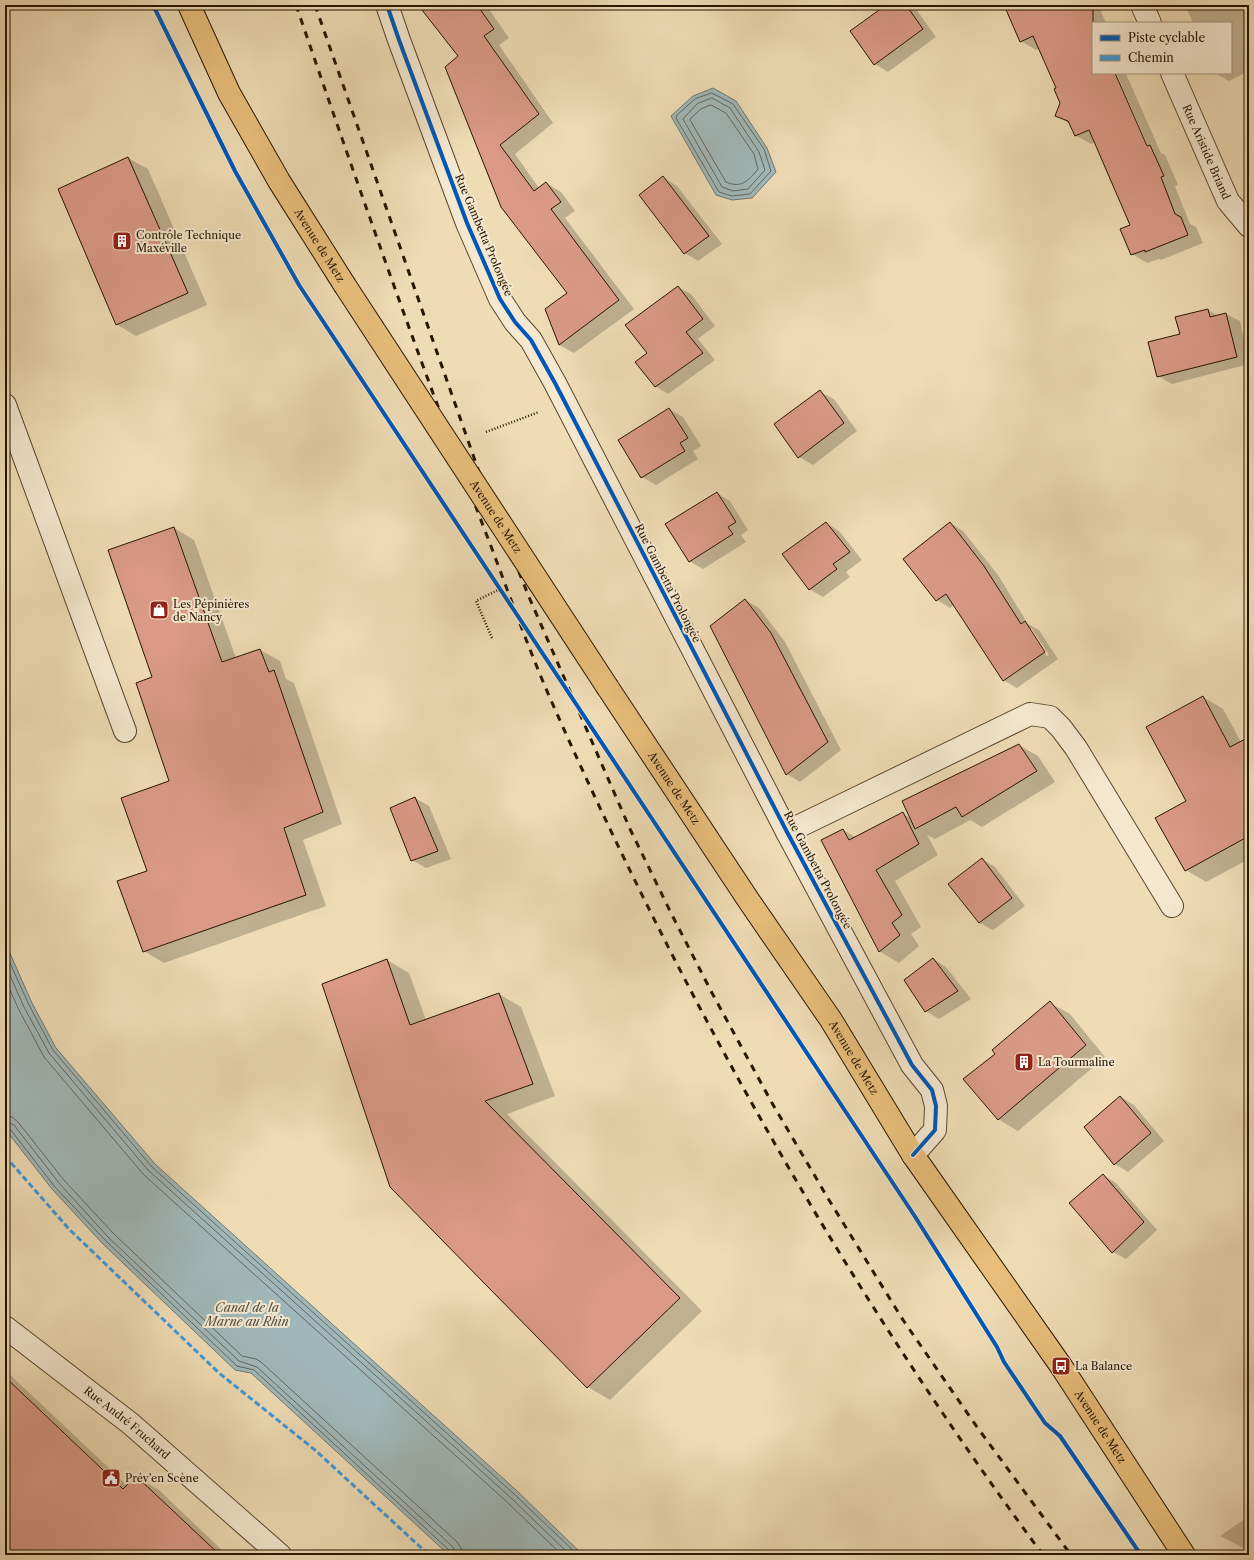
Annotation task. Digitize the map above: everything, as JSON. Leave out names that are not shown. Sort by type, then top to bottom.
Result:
[{"type":"main road","name":"Avenue de Metz","points":[[189,5],[237,106],[279,181],[344,284],[608,688],[831,1020],[913,1155],[1061,1366],[1184,1555]]},
{"type":"street","name":"Rue Gambetta Prolongée","points":[[387,5],[398,40],[467,223],[500,299],[515,322],[531,340],[787,832],[912,1065],[932,1090],[936,1106],[935,1130],[913,1155]]},
{"type":"street","points":[[1142,5],[1150,22]]},
{"type":"street","name":"Rue Aristide Briand","points":[[1172,74],[1228,201],[1249,226]]},
{"type":"street","points":[[5,405],[125,731]]},
{"type":"street","points":[[787,832],[1030,714],[1050,717],[1061,728],[1076,748],[1172,906]]},
{"type":"street","name":"Rue André Fruchard","points":[[5,1327],[131,1424],[280,1555]]},
{"type":"path","points":[[486,432],[542,411]]},
{"type":"path","points":[[492,638],[476,601],[500,589]]},
{"type":"water","points":[[713,88],[736,101],[767,148],[776,172],[752,198],[732,200],[716,195],[671,116],[693,96]]},
{"type":"water","name":"Canal de la Marne au Rhin","points":[[5,942],[32,1003],[56,1048],[155,1164],[516,1490],[583,1555],[449,1555],[251,1373],[235,1370],[102,1243],[52,1189],[5,1129]]},
{"type":"building","points":[[418,5],[477,5],[494,29],[484,36],[539,114],[500,145],[534,191],[546,182],[561,202],[551,209],[619,300],[559,345],[545,309],[567,293],[501,207],[445,67],[458,56]]},
{"type":"building","points":[[886,5],[906,5],[923,29],[874,65],[850,31]]},
{"type":"building","points":[[1004,5],[1093,5],[1092,74],[1115,74],[1147,146],[1150,145],[1164,176],[1161,177],[1175,214],[1181,217],[1188,235],[1145,252],[1145,250],[1131,255],[1120,229],[1130,225],[1089,130],[1075,136],[1068,121],[1055,116],[1060,103],[1054,89],[1056,88],[1033,36],[1020,42]]},
{"type":"building","name":"Contrôle Technique Maxéville","points":[[128,157],[188,293],[116,325],[58,189]]},
{"type":"building","points":[[663,176],[709,236],[684,254],[639,195]]},
{"type":"building","points":[[678,286],[703,319],[686,332],[703,353],[655,387],[635,362],[647,353],[625,325]]},
{"type":"building","points":[[1208,309],[1210,317],[1226,313],[1237,357],[1157,377],[1148,342],[1180,334],[1175,317]]},
{"type":"building","points":[[820,390],[844,423],[798,458],[774,424]]},
{"type":"building","points":[[669,408],[688,438],[680,443],[685,451],[641,478],[618,440]]},
{"type":"building","points":[[717,492],[736,522],[728,527],[733,534],[689,562],[665,524]]},
{"type":"building","points":[[826,522],[850,552],[833,564],[837,569],[809,590],[782,554]]},
{"type":"building","points":[[950,522],[984,566],[1021,624],[1025,621],[1045,652],[1003,681],[946,594],[936,601],[903,559]]},
{"type":"building","points":[[174,527],[222,662],[260,649],[269,672],[274,670],[323,812],[284,828],[306,895],[143,952],[117,881],[147,871],[121,798],[169,781],[136,683],[152,677],[108,550]]},
{"type":"building","points":[[745,599],[771,633],[828,742],[786,775],[710,626]]},
{"type":"building","points":[[1203,696],[1230,747],[1249,737],[1249,836],[1185,871],[1155,818],[1186,801],[1146,727]]},
{"type":"building","points":[[1019,744],[1037,771],[962,817],[956,807],[915,829],[902,801]]},
{"type":"building","points":[[415,797],[438,851],[411,861],[390,808]]},
{"type":"building","points":[[903,812],[919,844],[876,870],[902,915],[892,923],[900,935],[879,952],[821,840],[843,829],[849,840]]},
{"type":"building","points":[[982,858],[1012,898],[979,923],[948,884]]},
{"type":"building","points":[[933,958],[958,991],[925,1012],[904,980]]},
{"type":"building","points":[[387,959],[410,1025],[499,993],[533,1084],[485,1101],[680,1298],[587,1388],[390,1187],[322,984]]},
{"type":"building","name":"La Tourmaline","points":[[1050,1001],[1086,1045],[998,1120],[963,1079],[995,1054],[992,1050]]},
{"type":"building","points":[[1120,1096],[1151,1133],[1114,1165],[1084,1127]]},
{"type":"building","points":[[1103,1174],[1144,1222],[1112,1253],[1069,1203]]},
{"type":"building","points":[[5,1377],[123,1489],[136,1476],[220,1555],[5,1555]]},
{"type":"railway","points":[[296,5],[411,333],[516,614],[550,698],[601,811],[713,1032],[773,1140],[836,1247],[902,1352],[971,1454],[1043,1555]]},
{"type":"railway","points":[[315,5],[478,469],[529,597],[630,829],[712,993],[772,1103],[829,1200],[903,1320],[977,1427],[1071,1555]]},
{"type":"marked path","points":[[5,1156],[69,1229],[219,1373],[315,1450],[429,1555]]},
{"type":"cycle path","points":[[153,5],[235,171],[299,285],[914,1215],[997,1347],[1004,1362],[1045,1423],[1060,1436],[1141,1555]]},
{"type":"cycle path","points":[[387,5],[467,223],[500,299],[515,322],[531,340],[555,383],[787,832],[912,1065],[932,1090],[936,1106],[935,1130],[913,1155]]},
{"type":"place","name":"Contrôle Technique Maxéville","points":[[122,241]]},
{"type":"place","name":"Les Pépinières de Nancy","points":[[159,610]]},
{"type":"place","name":"La Tourmaline","points":[[1024,1062]]},
{"type":"place","name":"La Balance","points":[[1061,1366]]},
{"type":"place","name":"Prév’en Scène","points":[[111,1478]]}]
